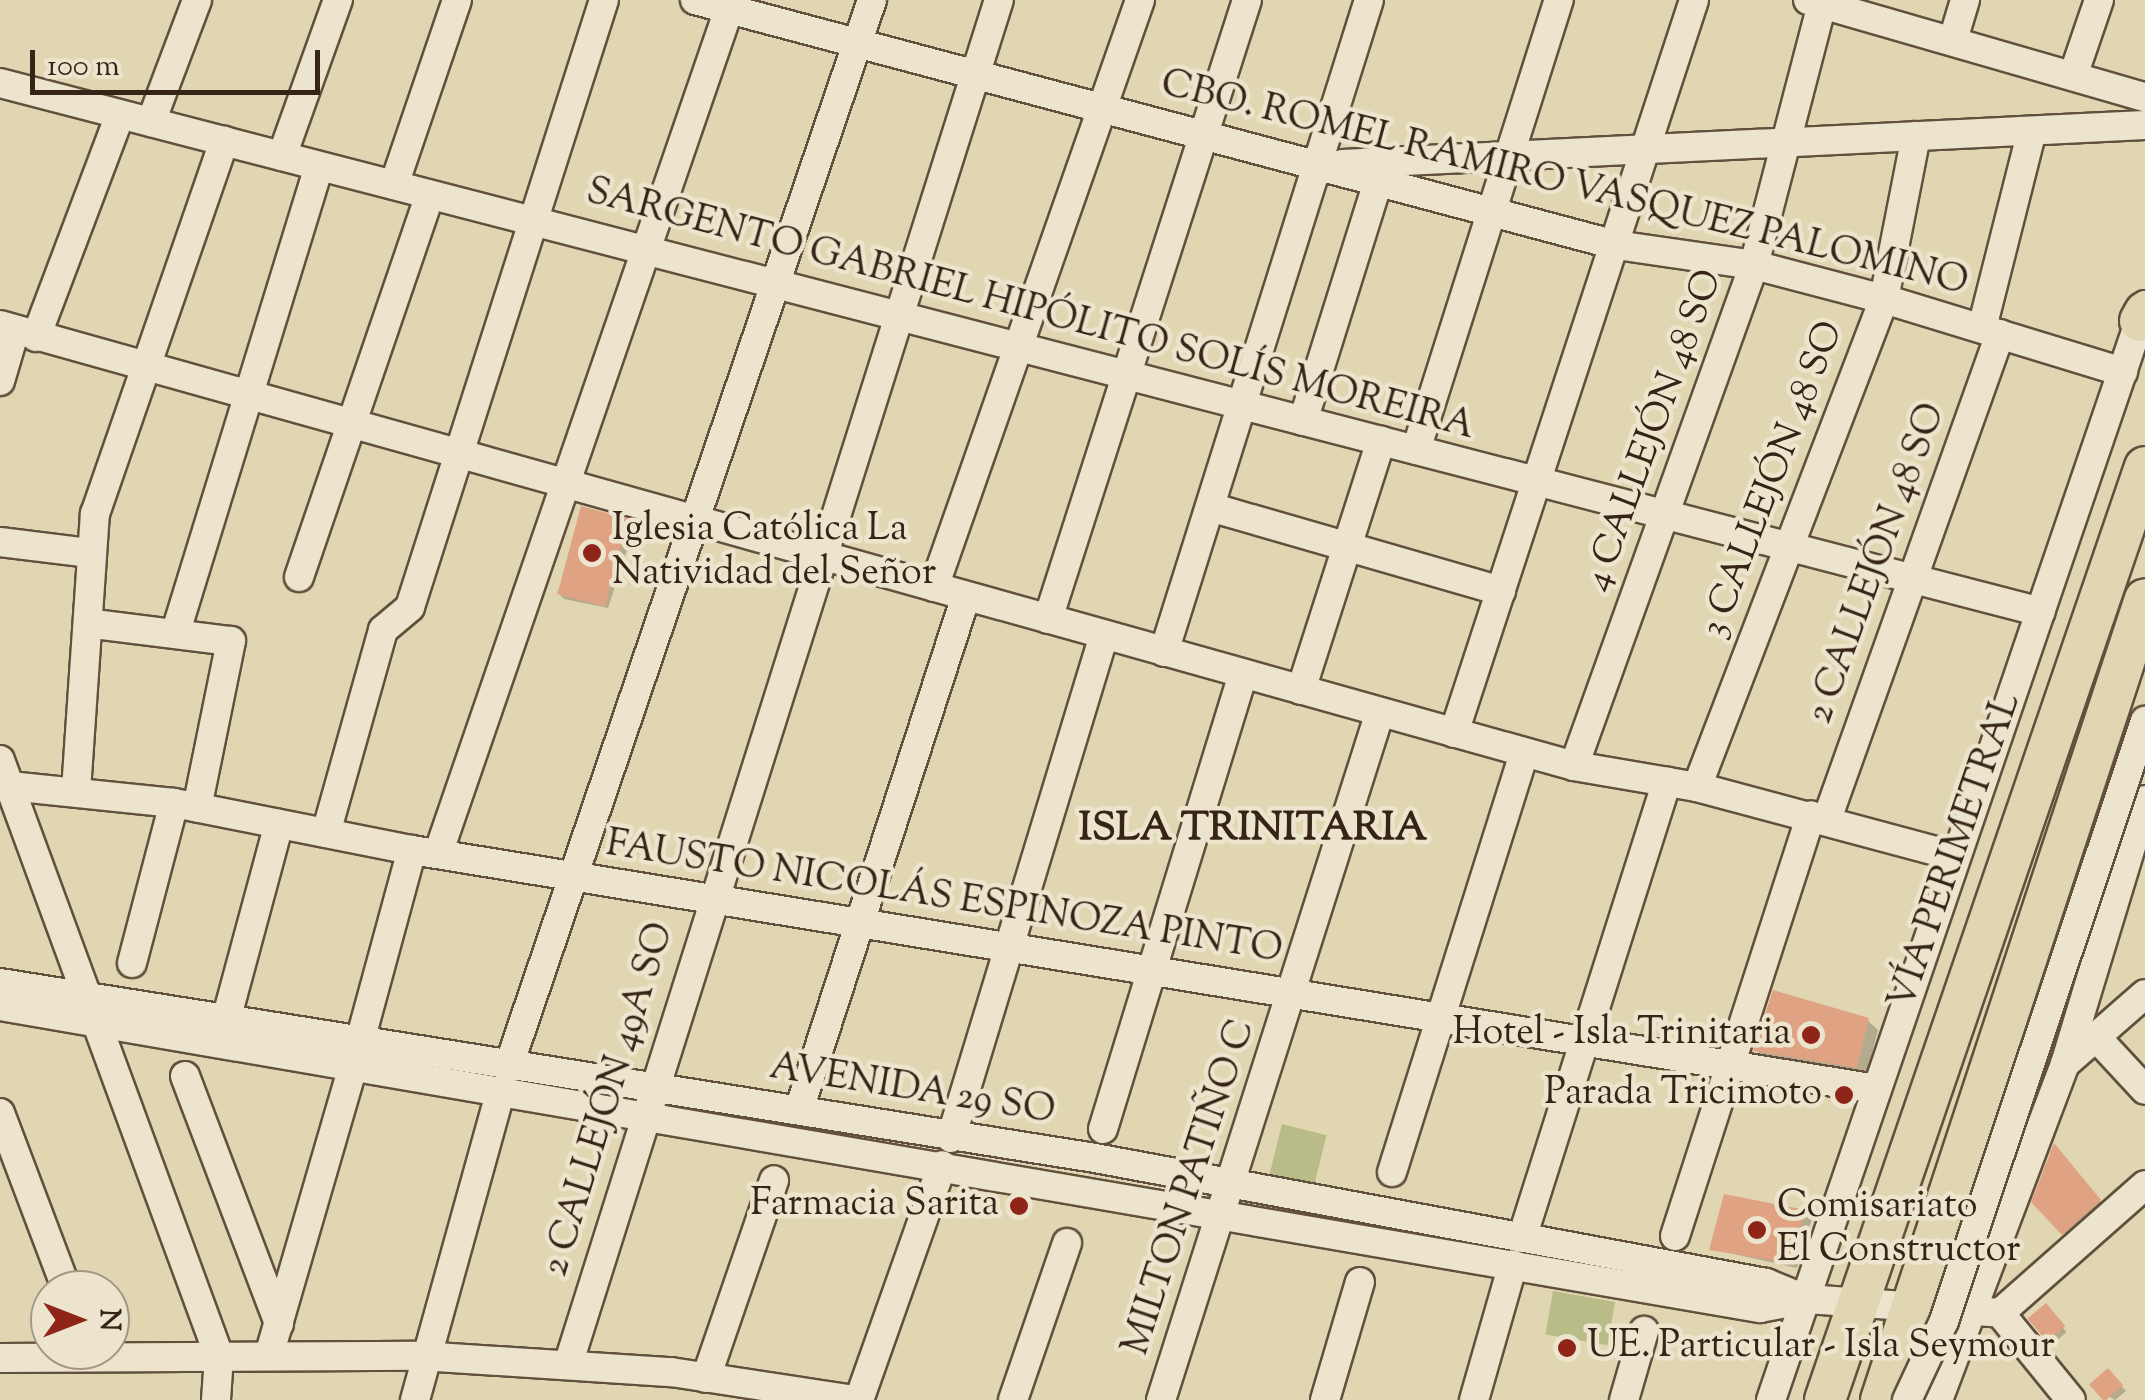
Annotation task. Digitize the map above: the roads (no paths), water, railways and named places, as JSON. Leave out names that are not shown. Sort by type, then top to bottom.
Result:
[{"type":"highway","name":"VÍA PERIMETRAL","points":[[1825,1400],[2145,467]]},
{"type":"highway","points":[[1881,1400],[2145,599]]},
{"type":"street","points":[[151,122],[197,0]]},
{"type":"street","points":[[282,156],[338,0]]},
{"type":"street","points":[[394,185],[457,0]]},
{"type":"street","points":[[326,833],[383,630],[410,607],[604,0]]},
{"type":"street","name":"CBO. ROMEL RAMIRO VASQUEZ PALOMINO","points":[[695,0],[730,4],[856,43],[1616,245],[1754,265],[1884,299],[2123,372]]},
{"type":"street","points":[[415,1400],[421,1356],[504,1079],[872,0]]},
{"type":"street","name":"2 CALLEJÓN 49A SO","points":[[568,1365],[818,555],[999,0]]},
{"type":"street","points":[[934,587],[1140,0]]},
{"type":"street","points":[[1048,619],[1131,376],[1247,0]]},
{"type":"street","points":[[1164,652],[1370,0]]},
{"type":"street","points":[[1416,450],[1559,0]]},
{"type":"street","points":[[1454,733],[1540,482],[1694,0]]},
{"type":"street","points":[[1952,40],[1965,0]]},
{"type":"street","points":[[2074,76],[2099,0]]},
{"type":"street","points":[[1818,1],[2145,97]]},
{"type":"street","name":"4 CALLEJÓN 48 SO","points":[[1574,766],[1754,265],[1818,1]]},
{"type":"street","points":[[270,1352],[357,1053],[425,852],[565,484],[730,4]]},
{"type":"street","name":"SARGENTO GABRIEL HIPÓLITO SOLÍS MOREIRA","points":[[0,83],[2041,612]]},
{"type":"street","points":[[0,381],[17,331],[120,114]]},
{"type":"street","points":[[1316,165],[1646,154],[1782,140],[2145,126]]},
{"type":"street","name":"2 CALLEJÓN 48 SO","points":[[1674,1236],[1725,1064],[1911,578],[1991,331],[2032,131]]},
{"type":"street","name":"3 CALLEJÓN 48 SO","points":[[1697,787],[1786,546],[1884,299],[1916,136]]},
{"type":"street","points":[[76,791],[94,624],[90,553],[146,368],[224,141]]},
{"type":"street","points":[[177,628],[244,394],[319,166]]},
{"type":"street","points":[[1303,421],[1378,182]]},
{"type":"street","points":[[299,577],[348,424],[430,195]]},
{"type":"street","name":"VÍA PERIMETRAL","points":[[1771,1400],[2143,312]]},
{"type":"street","points":[[17,331],[1574,766],[1697,787],[1954,856]]},
{"type":"street","points":[[1301,690],[1381,441]]},
{"type":"street","points":[[1210,507],[1501,591]]},
{"type":"street","points":[[0,542],[90,553]]},
{"type":"street","points":[[798,1110],[966,596]]},
{"type":"street","points":[[94,624],[223,634],[234,650],[132,964]]},
{"type":"street","points":[[951,1138],[1012,948],[1104,635]]},
{"type":"street","points":[[1103,1129],[1243,674]]},
{"type":"street","name":"MILTON PATIÑO C","points":[[1162,1400],[1230,1199],[1380,712]]},
{"type":"street","points":[[1908,1400],[1944,1321],[2145,721]]},
{"type":"street","points":[[1392,1172],[1524,752]]},
{"type":"street","points":[[3,776],[98,1022],[219,1356],[216,1400]]},
{"type":"street","name":"FAUSTO NICOLÁS ESPINOZA PINTO","points":[[3,776],[76,791],[185,805],[425,852],[1877,1089]]},
{"type":"street","points":[[1474,1400],[1517,1251],[1588,1042],[1667,781]]},
{"type":"street","points":[[1938,1400],[2065,1064],[2143,809]]},
{"type":"street","points":[[226,1020],[279,824]]},
{"type":"street","name":"AVENIDA 29 SO","points":[[0,983],[226,1020],[357,1053]]},
{"type":"street","points":[[2065,1064],[2145,994]]},
{"type":"street","name":"AVENIDA 29 SO","points":[[0,1006],[98,1022],[357,1053],[648,1102],[942,1165],[1230,1199]]},
{"type":"street","points":[[2096,1037],[2145,1090]]},
{"type":"street","points":[[184,1076],[279,1324]]},
{"type":"street","name":"AVENIDA 29 SO","points":[[648,1102],[798,1110],[951,1138],[1230,1199],[1517,1251],[1760,1308],[1807,1300],[1910,1311],[2000,1313]]},
{"type":"street","points":[[0,1113],[59,1270]]},
{"type":"street","points":[[130,1353],[421,1356],[568,1365],[671,1372],[857,1400],[942,1165]]},
{"type":"street","points":[[706,1378],[774,1180]]},
{"type":"street","points":[[2071,1400],[2000,1313],[2145,1184]]},
{"type":"street","points":[[1013,1400],[1067,1243]]},
{"type":"street","points":[[1325,1400],[1360,1282]]},
{"type":"street","points":[[1624,1400],[1644,1331]]},
{"type":"street","points":[[0,1358],[30,1356]]},
{"type":"street","points":[[664,1400],[671,1372]]},
{"type":"place","name":"Iglesia Católica La Natividad del Señor","points":[[592,553]]},
{"type":"place","name":"Hotel - Isla Trinitaria","points":[[1811,1035]]},
{"type":"place","name":"Parada Tricimoto","points":[[1844,1095]]},
{"type":"place","name":"Farmacia Sarita","points":[[1019,1206]]},
{"type":"place","name":"Comisariato El Constructor","points":[[1757,1230]]},
{"type":"place","name":"UE. Particular - Isla Seymour","points":[[1567,1348]]},
{"type":"district","name":"ISLA TRINITARIA","points":[[1253,830]]}]
